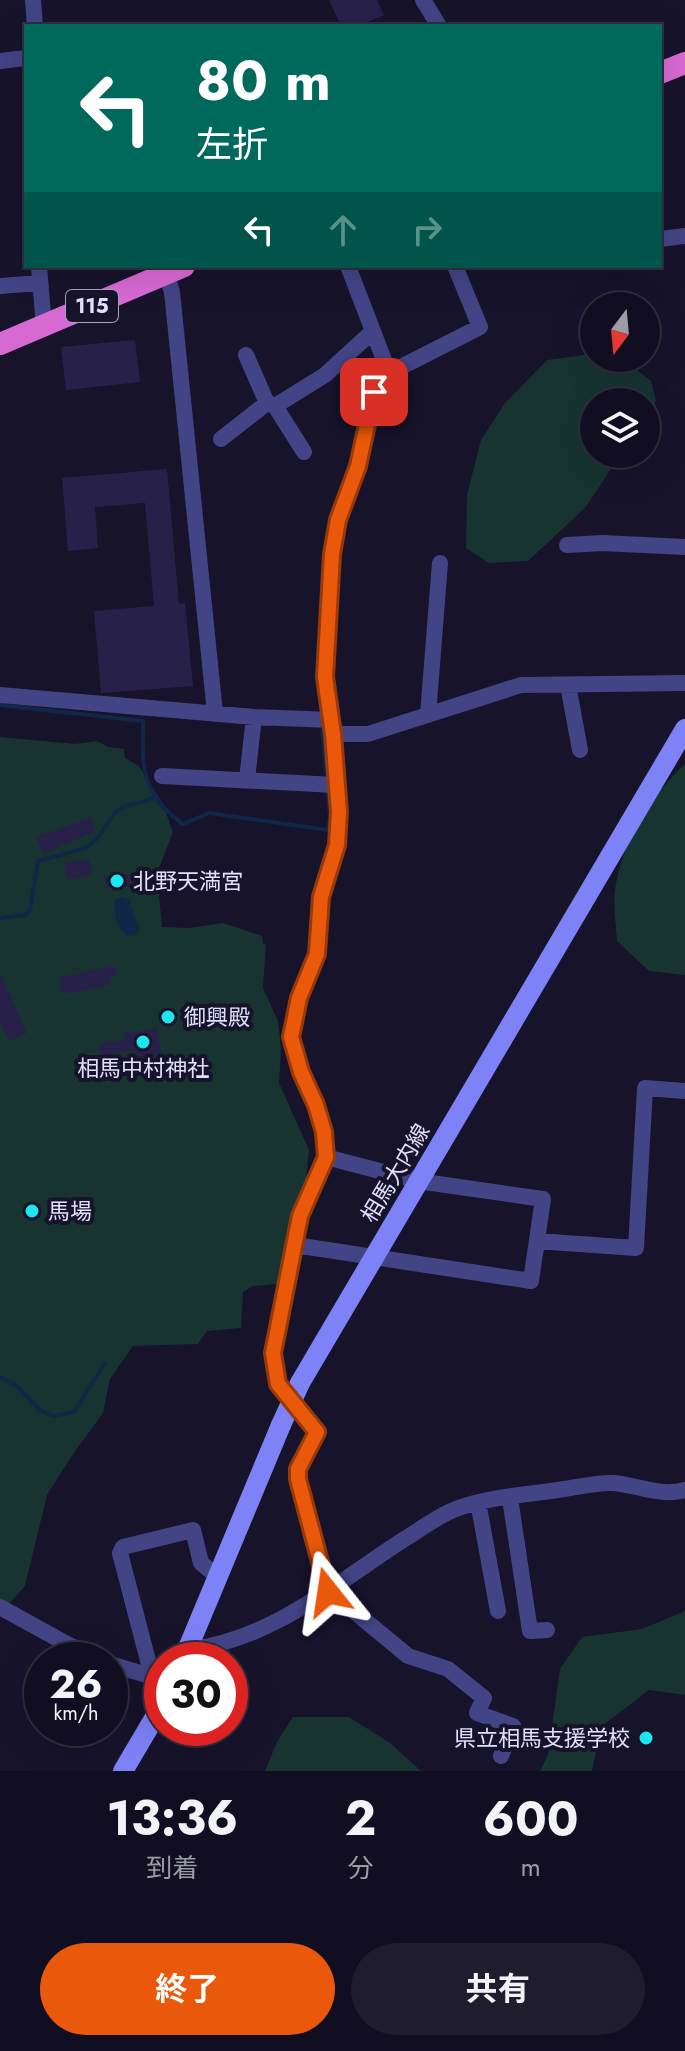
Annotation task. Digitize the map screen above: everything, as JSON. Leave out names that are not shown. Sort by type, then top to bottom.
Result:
[{"type":"highway","points":[[662,72],[685,63]]},
{"type":"highway","name":"115","points":[[0,344],[175,270]]},
{"type":"main road","name":"相馬大内線","points":[[190,1642],[300,1383],[685,729]]},
{"type":"main road","points":[[123,1771],[144,1735]]},
{"type":"street","points":[[33,0],[35,24]]},
{"type":"street","points":[[423,0],[438,24]]},
{"type":"street","points":[[0,61],[24,58]]},
{"type":"street","points":[[662,239],[685,236]]},
{"type":"street","points":[[349,268],[389,373]]},
{"type":"street","points":[[328,1592],[298,1479],[298,1469],[317,1432],[278,1384],[273,1353],[300,1216],[326,1157],[324,1132],[291,1037],[299,998],[317,954],[321,897],[337,845],[339,812],[325,677],[332,554],[338,520],[358,466],[374,392],[389,373],[480,327],[456,268]]},
{"type":"street","points":[[175,270],[172,292],[215,713]]},
{"type":"street","points":[[0,286],[39,274],[44,327]]},
{"type":"street","points":[[221,439],[271,404],[325,375],[372,332]]},
{"type":"street","points":[[246,355],[271,404],[304,452]]},
{"type":"street","points":[[567,545],[603,543],[685,547]]},
{"type":"street","points":[[428,715],[440,563]]},
{"type":"street","points":[[0,695],[254,717],[368,734],[521,685],[685,683]]},
{"type":"street","points":[[568,685],[580,750]]},
{"type":"street","points":[[247,779],[254,717]]},
{"type":"street","points":[[162,776],[335,785]]},
{"type":"street","points":[[537,1241],[636,1248],[645,1088],[685,1091]]},
{"type":"street","points":[[295,1245],[531,1281],[543,1199],[418,1181],[326,1157]]},
{"type":"street","points":[[223,1642],[288,1617],[432,1523],[454,1510],[478,1502],[611,1482],[657,1492],[685,1490]]},
{"type":"street","points":[[510,1498],[530,1631],[547,1630]]},
{"type":"street","points":[[478,1502],[498,1611]]},
{"type":"street","points":[[146,1642],[120,1553],[123,1547],[193,1530],[201,1563],[218,1577]]},
{"type":"street","points":[[312,1602],[350,1608],[408,1656],[448,1669],[484,1698],[477,1713],[513,1726],[501,1756]]},
{"type":"street","points":[[0,1607],[63,1642]]},
{"type":"green space","points":[[580,356],[580,372],[640,372],[651,381],[653,388],[580,388],[580,468],[612,468],[585,508],[528,561],[489,563],[466,548],[467,495],[481,440],[505,403],[547,360]]},
{"type":"green space","points":[[0,737],[75,744],[97,741],[108,747],[124,749],[125,758],[139,766],[162,802],[173,832],[157,873],[162,927],[189,928],[223,923],[262,936],[263,944],[266,944],[263,988],[278,1021],[281,1048],[279,1083],[309,1150],[306,1179],[278,1284],[253,1286],[243,1292],[241,1328],[207,1331],[198,1344],[133,1346],[110,1379],[103,1413],[47,1495],[25,1586],[9,1604],[0,1599]]},
{"type":"green space","points":[[685,764],[685,975],[649,971],[617,941],[614,902],[619,872],[631,837],[660,790]]},
{"type":"green space","points":[[685,1611],[685,1695],[649,1690],[602,1726],[592,1771],[540,1771],[548,1755],[560,1669],[582,1637],[642,1629]]},
{"type":"green space","points":[[293,1717],[349,1717],[390,1743],[421,1771],[265,1771],[277,1742]]},
{"type":"water","points":[[121,897],[129,899],[139,929],[135,935],[127,936],[116,920],[115,900]]},
{"type":"building","points":[[329,0],[377,0],[384,15],[364,24],[340,24]]},
{"type":"building","points":[[135,340],[140,382],[66,390],[61,347]]},
{"type":"building","points":[[167,469],[179,604],[185,603],[193,686],[101,693],[94,611],[154,606],[145,503],[95,507],[98,548],[68,551],[62,478]]},
{"type":"building","points":[[91,817],[96,831],[43,854],[36,837]]},
{"type":"building","points":[[89,859],[92,875],[67,879],[65,862]]},
{"type":"building","points":[[130,874],[130,887],[106,887],[105,875]]},
{"type":"building","points":[[114,966],[117,976],[110,979],[111,985],[62,994],[59,977]]},
{"type":"building","points":[[0,972],[27,1033],[9,1041],[0,1022]]},
{"type":"building","points":[[157,1028],[161,1053],[154,1055],[157,1073],[140,1076],[135,1050],[100,1056],[98,1044],[124,1040],[123,1033]]},
{"type":"waterway","points":[[0,705],[143,721],[147,779],[159,802],[183,824],[209,813],[328,830],[327,788]]},
{"type":"waterway","points":[[322,730],[327,780]]},
{"type":"waterway","points":[[0,918],[25,915],[30,910],[38,861],[86,848],[97,839],[116,811],[155,798]]},
{"type":"waterway","points":[[0,1377],[16,1385],[41,1411],[54,1416],[74,1412],[105,1363]]},
{"type":"place","name":"北野天満宮","points":[[117,881]]},
{"type":"place","name":"御興殿","points":[[168,1017]]},
{"type":"place","name":"相馬中村神社","points":[[143,1042]]},
{"type":"place","name":"馬場","points":[[32,1211]]},
{"type":"place","name":"県立相馬支援学校","points":[[646,1738]]},
{"type":"route","points":[[328,1592],[298,1479],[298,1469],[317,1432],[278,1384],[273,1353],[300,1216],[326,1157],[324,1132],[291,1037],[299,998],[317,954],[321,897],[337,845],[339,812],[325,677],[332,554],[338,520],[358,466],[374,392]]}]
